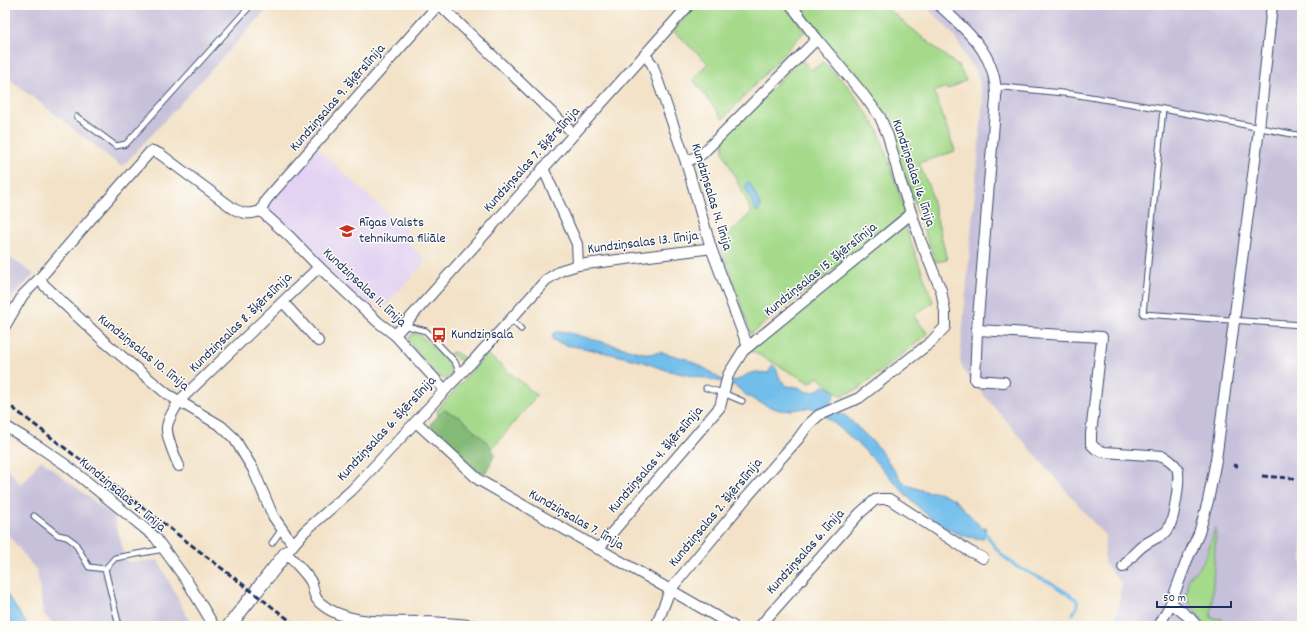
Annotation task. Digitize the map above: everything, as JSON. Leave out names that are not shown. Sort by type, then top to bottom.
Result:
[{"type":"street","points":[[439,5],[574,134]]},
{"type":"street","name":"Kundziņsalas 9. šķērslīnija","points":[[261,211],[266,200],[439,5]]},
{"type":"street","name":"Kundziņsalas 7. šķērslīnija","points":[[395,335],[690,5]]},
{"type":"street","name":"Kundziņsalas 16. līnija","points":[[791,5],[880,117],[888,136],[911,214],[929,265],[941,290],[945,312],[945,327],[931,342],[859,398]]},
{"type":"street","points":[[939,5],[977,41],[989,62],[996,88],[975,380],[1004,382]]},
{"type":"street","points":[[1159,626],[1171,603],[1199,533],[1208,501],[1216,460],[1259,129],[1272,5]]},
{"type":"street","points":[[686,162],[702,154],[817,39]]},
{"type":"street","name":"Kundziņsalas 14. līnija","points":[[645,55],[652,64],[686,162],[711,248],[748,347]]},
{"type":"street","points":[[5,326],[23,295],[40,278],[150,152],[153,151],[160,154],[234,210],[244,214],[261,211]]},
{"type":"street","points":[[543,168],[578,244],[578,265]]},
{"type":"street","name":"Kundziņsalas 11. līnija","points":[[261,211],[378,322],[395,335],[444,390]]},
{"type":"street","name":"Kundziņsalas 15. šķērslīnija","points":[[720,407],[728,375],[743,351],[911,214]]},
{"type":"street","name":"Kundziņsalas 13. līnija","points":[[578,265],[706,250],[711,248]]},
{"type":"street","name":"Kundziņsalas 6. šķērslīnija","points":[[229,626],[289,549],[305,531],[352,490],[546,280],[562,270],[578,265]]},
{"type":"street","name":"Kundziņsalas 8. šķērslīnija","points":[[178,466],[168,435],[167,427],[180,401],[319,267]]},
{"type":"street","name":"Kundziņsalas 10. līnija","points":[[40,278],[44,285],[106,343],[167,394],[221,426],[234,438],[253,469],[273,516],[282,529],[289,549],[311,581],[314,596],[319,602],[346,617],[360,620],[448,623],[476,626]]},
{"type":"street","points":[[283,302],[318,341]]},
{"type":"street","points":[[978,330],[1102,338],[1091,444],[1104,452],[1163,456],[1171,460],[1177,469],[1178,479],[1172,519],[1166,531],[1146,543],[1135,552],[1123,567]]},
{"type":"street","name":"Kundziņsalas 2. šķērslīnija","points":[[656,626],[670,590],[747,497],[798,439],[808,425],[819,415],[859,398]]},
{"type":"street","name":"Kundziņsalas 4. šķērslīnija","points":[[598,549],[720,407]]},
{"type":"street","name":"Kundziņsalas 7. līnija","points":[[416,422],[480,480],[733,626]]},
{"type":"street","name":"Kundziņsalas 2. līnija","points":[[5,426],[66,465],[155,538],[187,581],[214,626]]},
{"type":"street","name":"Kundziņsalas 6. līnija","points":[[760,626],[860,513],[875,500],[889,500],[897,503],[969,552],[983,558]]},
{"type":"street","points":[[1171,603],[1190,618],[1197,626]]},
{"type":"lane","points":[[77,117],[116,146],[126,144],[251,5]]},
{"type":"lane","points":[[996,88],[1004,87],[1072,94],[1163,109],[1259,129],[1302,136]]},
{"type":"lane","points":[[1163,109],[1143,314],[1302,325]]},
{"type":"lane","points":[[511,319],[521,329]]},
{"type":"lane","points":[[404,325],[426,331],[455,362],[460,374]]},
{"type":"lane","points":[[706,388],[724,391],[742,401]]},
{"type":"lane","points":[[34,516],[58,535],[67,537],[75,543],[89,567],[105,569]]},
{"type":"lane","points":[[272,543],[282,529]]},
{"type":"lane","points":[[105,569],[115,558],[164,550]]},
{"type":"lane","points":[[105,569],[119,626]]},
{"type":"shaded area","points":[[5,5],[271,5],[122,167],[7,77],[5,80]]},
{"type":"shaded area","points":[[925,5],[1302,5],[1302,626],[1114,626],[1122,584],[1104,563],[1105,536],[964,372],[960,360],[983,100],[978,76],[952,33]]},
{"type":"shaded area","name":"Rīgas Valsts tehnikuma filiāle","points":[[316,147],[413,237],[408,243],[427,260],[382,309],[373,301],[367,307],[267,211],[267,204]]},
{"type":"shaded area","points":[[5,254],[34,274],[5,304]]},
{"type":"shaded area","points":[[41,460],[113,516],[127,562],[158,560],[192,626],[56,626],[43,613],[37,571],[5,531],[5,465],[20,484],[26,480]]},
{"type":"green space","points":[[696,5],[784,5],[805,31],[723,119],[693,79],[708,63],[673,31]]},
{"type":"green space","points":[[797,5],[883,5],[959,67],[966,80],[947,90],[946,87],[934,92],[955,151],[919,163],[930,190],[947,260],[935,262],[884,113]]},
{"type":"green space","points":[[801,59],[812,70],[823,62],[849,87],[878,130],[906,213],[751,334],[720,243],[752,212],[723,152],[724,136]]},
{"type":"green space","points":[[904,223],[933,302],[914,316],[928,334],[858,389],[841,396],[818,377],[810,383],[750,350]]},
{"type":"green space","name":"Kundziņsala","points":[[414,334],[420,335],[448,362],[451,367],[451,376],[446,379],[442,378],[430,367],[409,341],[410,336]]},
{"type":"green space","points":[[455,352],[466,359],[459,360],[450,353]]},
{"type":"green space","points":[[487,354],[537,395],[473,472],[436,437],[438,409]]},
{"type":"green space","points":[[444,410],[460,417],[490,445],[495,454],[486,473],[478,472],[431,428],[431,423]]},
{"type":"green space","points":[[1215,528],[1211,618],[1222,619],[1221,626],[1206,626],[1185,593],[1188,592],[1187,586],[1189,578],[1205,558]]},
{"type":"water","points":[[748,182],[750,183],[761,207],[757,212],[745,187]]},
{"type":"water","points":[[556,332],[566,332],[639,352],[649,354],[661,352],[687,359],[727,382],[738,380],[748,374],[756,372],[768,373],[773,365],[776,368],[780,379],[786,386],[798,387],[807,392],[814,392],[824,386],[828,387],[836,392],[830,406],[834,412],[846,416],[877,446],[902,481],[909,486],[928,492],[939,492],[954,499],[982,528],[986,527],[983,539],[965,536],[949,530],[935,521],[909,498],[860,446],[816,409],[776,409],[753,399],[731,384],[676,373],[644,362],[561,344],[553,340],[552,335]]},
{"type":"water","points":[[5,594],[8,596],[28,626],[5,626]]},
{"type":"waterway","points":[[985,532],[1003,556],[1017,567],[1053,584],[1076,599],[1078,605],[1073,614]]},
{"type":"railway","points":[[5,402],[297,626]]},
{"type":"railway","points":[[1233,465],[1238,466]]},
{"type":"railway","points":[[1262,476],[1302,479]]},
{"type":"place","name":"Rīgas Valsts tehnikuma filiāle","points":[[347,231]]},
{"type":"place","name":"Kundziņsala","points":[[439,335]]}]
